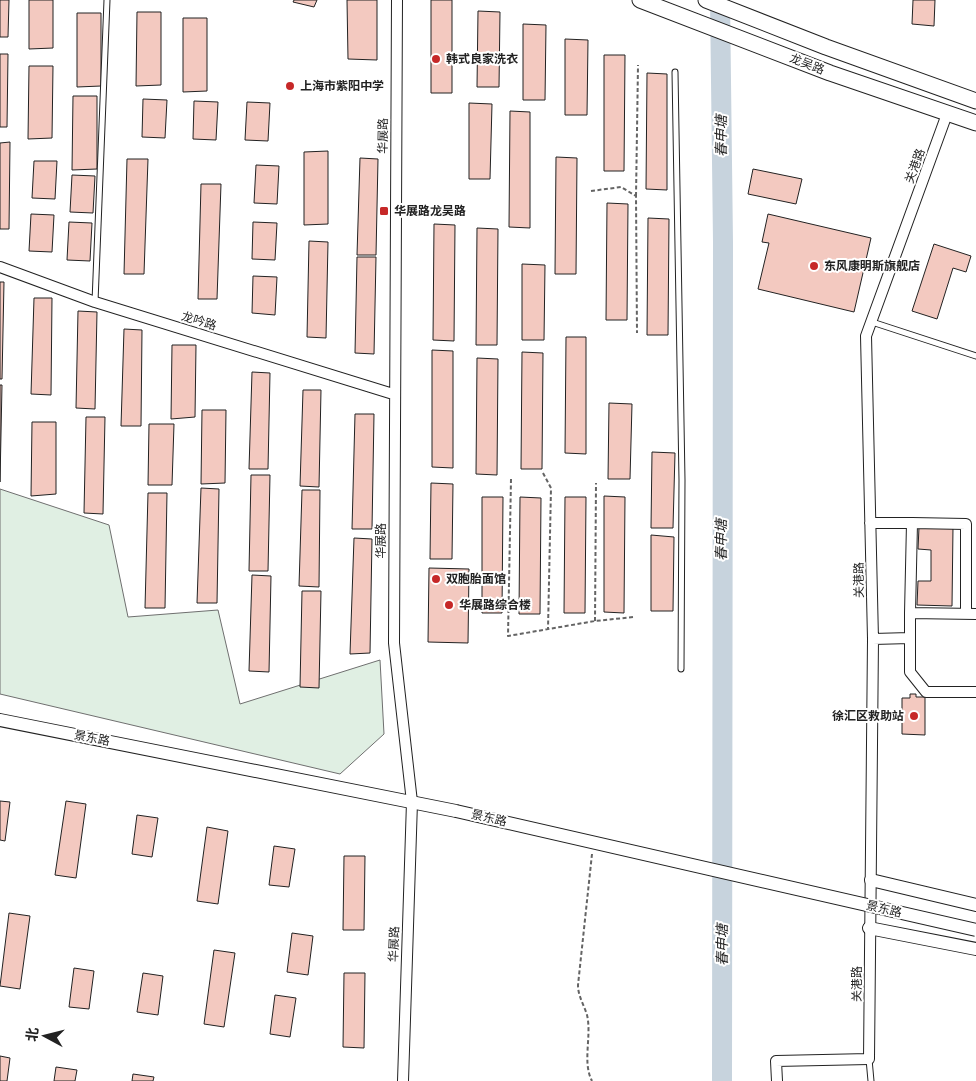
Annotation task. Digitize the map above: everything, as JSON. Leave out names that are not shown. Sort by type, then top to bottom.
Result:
[{"type":"main road","name":"龙吴路","points":[[640,0],[830,73],[976,123]]},
{"type":"main road","name":"龙吴路","points":[[706,0],[826,47],[976,101]]},
{"type":"street","name":"华展路","points":[[397,0],[393,394],[394,643],[412,802],[403,1081]]},
{"type":"street","name":"关港路","points":[[869,1059],[873,639],[866,336],[947,114]]},
{"type":"street","name":"龙吟路","points":[[0,267],[95,302],[393,394]]},
{"type":"street","points":[[870,523],[966,524],[971,614],[910,613]]},
{"type":"street","points":[[912,523],[910,672],[926,692],[976,692]]},
{"type":"street","points":[[873,639],[910,638]]},
{"type":"street","name":"景东路","points":[[0,720],[456,811],[976,930]]},
{"type":"street","points":[[871,880],[976,905]]},
{"type":"street","points":[[870,928],[976,949]]},
{"type":"street","points":[[777,1081],[776,1061],[869,1059]]},
{"type":"lane","points":[[95,302],[107,0]]},
{"type":"lane","points":[[675,72],[682,480],[681,669]]},
{"type":"lane","points":[[872,322],[976,356]]},
{"type":"lane","points":[[869,1059],[871,1081]]},
{"type":"path","points":[[637,333],[636,196],[638,65]]},
{"type":"path","points":[[591,191],[621,187],[636,196]]},
{"type":"path","points":[[543,473],[551,488],[548,629]]},
{"type":"path","points":[[511,479],[508,636],[595,621],[634,617]]},
{"type":"path","points":[[595,621],[596,483]]},
{"type":"path","points":[[592,1081],[589,1072],[587,1016],[578,992],[578,985],[593,842]]},
{"type":"green space","points":[[0,489],[109,525],[128,617],[218,610],[240,704],[380,660],[384,734],[340,774],[0,694]]},
{"type":"building","points":[[0,0],[9,0],[8,37],[0,37]]},
{"type":"building","points":[[29,0],[53,0],[53,48],[29,49]]},
{"type":"building","points":[[294,0],[317,0],[314,7],[293,2]]},
{"type":"building","points":[[347,0],[377,0],[377,60],[348,59]]},
{"type":"building","points":[[431,0],[452,0],[452,93],[431,93]]},
{"type":"building","points":[[913,0],[935,0],[934,26],[912,24]]},
{"type":"building","points":[[478,11],[500,12],[499,87],[477,87]]},
{"type":"building","points":[[137,12],[161,12],[161,85],[136,86]]},
{"type":"building","points":[[77,13],[101,13],[101,86],[77,87]]},
{"type":"building","points":[[183,18],[207,18],[207,91],[183,92]]},
{"type":"building","points":[[523,24],[546,25],[545,100],[523,100]]},
{"type":"building","points":[[565,39],[588,40],[587,115],[565,115]]},
{"type":"building","points":[[0,54],[8,54],[7,127],[0,127]]},
{"type":"building","points":[[604,55],[625,55],[624,171],[604,171]]},
{"type":"building","points":[[29,66],[53,66],[52,138],[28,139]]},
{"type":"building","points":[[647,73],[667,74],[667,190],[646,189]]},
{"type":"building","points":[[73,96],[97,96],[97,169],[72,170]]},
{"type":"building","points":[[143,99],[167,100],[165,138],[142,137]]},
{"type":"building","points":[[194,101],[218,102],[216,140],[193,139]]},
{"type":"building","points":[[247,102],[270,103],[268,141],[245,140]]},
{"type":"building","points":[[469,103],[492,104],[490,179],[469,179]]},
{"type":"building","points":[[510,111],[530,112],[530,228],[509,227]]},
{"type":"building","points":[[10,142],[9,229],[0,229],[0,143]]},
{"type":"building","points":[[328,151],[328,224],[304,225],[304,152]]},
{"type":"building","points":[[556,157],[577,158],[576,274],[555,274]]},
{"type":"building","points":[[360,158],[378,159],[376,255],[357,255]]},
{"type":"building","points":[[127,159],[148,159],[144,274],[124,274]]},
{"type":"building","points":[[34,161],[57,161],[55,199],[32,198]]},
{"type":"building","points":[[256,165],[279,166],[277,204],[254,203]]},
{"type":"building","points":[[753,169],[802,179],[796,204],[748,194]]},
{"type":"building","points":[[72,175],[95,176],[93,213],[70,212]]},
{"type":"building","points":[[201,184],[221,184],[217,299],[198,299]]},
{"type":"building","points":[[607,203],[628,204],[627,320],[606,320]]},
{"type":"building","points":[[31,214],[54,215],[52,252],[29,251]]},
{"type":"building","name":"东风康明斯旗舰店","points":[[768,214],[871,238],[854,312],[758,289],[769,243],[762,242]]},
{"type":"building","points":[[648,218],[669,219],[668,335],[647,335]]},
{"type":"building","points":[[69,222],[92,223],[90,261],[67,260]]},
{"type":"building","points":[[253,222],[277,223],[275,260],[252,259]]},
{"type":"building","points":[[434,224],[455,225],[454,341],[433,340]]},
{"type":"building","points":[[477,228],[498,229],[497,345],[476,345]]},
{"type":"building","points":[[309,241],[328,242],[326,338],[307,337]]},
{"type":"building","points":[[934,244],[971,256],[966,272],[953,268],[937,319],[912,311]]},
{"type":"building","points":[[357,257],[376,257],[374,354],[355,353]]},
{"type":"building","points":[[522,264],[545,265],[544,340],[522,340]]},
{"type":"building","points":[[253,276],[277,277],[275,315],[252,313]]},
{"type":"building","points":[[0,282],[4,282],[2,379],[0,379]]},
{"type":"building","points":[[34,298],[52,298],[51,395],[31,394]]},
{"type":"building","points":[[78,311],[97,312],[95,409],[76,408]]},
{"type":"building","points":[[124,329],[142,330],[141,426],[121,426]]},
{"type":"building","points":[[566,337],[586,337],[586,454],[565,453]]},
{"type":"building","points":[[172,345],[196,345],[195,417],[171,419]]},
{"type":"building","points":[[432,350],[453,351],[453,468],[432,467]]},
{"type":"building","points":[[522,352],[543,353],[542,469],[521,469]]},
{"type":"building","points":[[477,358],[498,359],[497,475],[476,474]]},
{"type":"building","points":[[252,372],[270,373],[268,469],[249,469]]},
{"type":"building","points":[[0,385],[2,385],[0,482]]},
{"type":"building","points":[[303,390],[321,390],[319,487],[300,486]]},
{"type":"building","points":[[609,403],[632,404],[630,479],[608,479]]},
{"type":"building","points":[[202,410],[226,410],[225,483],[201,484]]},
{"type":"building","points":[[355,414],[374,414],[372,529],[352,529]]},
{"type":"building","points":[[86,417],[105,417],[103,514],[84,513]]},
{"type":"building","points":[[32,422],[56,422],[56,494],[31,496]]},
{"type":"building","points":[[149,424],[174,424],[172,485],[148,485]]},
{"type":"building","points":[[652,452],[675,453],[673,528],[651,528]]},
{"type":"building","points":[[251,475],[270,475],[268,571],[249,571]]},
{"type":"building","points":[[431,483],[453,484],[452,559],[430,559]]},
{"type":"building","points":[[201,488],[219,489],[217,603],[197,603]]},
{"type":"building","points":[[302,490],[320,490],[319,587],[299,586]]},
{"type":"building","points":[[148,493],[167,493],[165,608],[145,608]]},
{"type":"building","points":[[604,496],[625,497],[624,613],[604,612]]},
{"type":"building","points":[[482,497],[503,497],[502,613],[482,613]]},
{"type":"building","points":[[520,497],[541,498],[540,614],[519,614]]},
{"type":"building","points":[[565,497],[586,497],[585,613],[564,613]]},
{"type":"building","points":[[919,527],[953,527],[952,606],[917,605],[918,581],[931,581],[931,550],[918,549]]},
{"type":"building","points":[[651,535],[674,537],[673,611],[651,611]]},
{"type":"building","points":[[354,538],[372,539],[370,653],[350,654]]},
{"type":"building","name":"华展路综合楼","points":[[429,568],[469,569],[468,643],[428,642]]},
{"type":"building","points":[[252,575],[271,576],[269,672],[249,671]]},
{"type":"building","points":[[302,591],[321,591],[319,688],[300,687]]},
{"type":"building","name":"徐汇区救助站","points":[[910,694],[916,694],[916,697],[925,697],[925,735],[902,734],[902,698],[910,698]]},
{"type":"building","points":[[0,801],[10,802],[5,841],[0,840]]},
{"type":"building","points":[[66,801],[86,804],[76,878],[55,875]]},
{"type":"building","points":[[137,815],[158,818],[152,857],[132,854]]},
{"type":"building","points":[[207,827],[228,831],[218,904],[197,901]]},
{"type":"building","points":[[274,846],[295,849],[289,887],[269,885]]},
{"type":"building","points":[[344,856],[365,856],[364,930],[343,930]]},
{"type":"building","points":[[9,913],[30,916],[20,989],[0,986]]},
{"type":"building","points":[[292,933],[313,936],[308,975],[287,972]]},
{"type":"building","points":[[214,950],[235,953],[224,1027],[204,1024]]},
{"type":"building","points":[[74,968],[94,971],[89,1009],[69,1007]]},
{"type":"building","points":[[143,973],[163,976],[158,1015],[137,1012]]},
{"type":"building","points":[[344,973],[365,973],[364,1048],[343,1047]]},
{"type":"building","points":[[275,995],[296,998],[290,1037],[270,1034]]},
{"type":"building","points":[[0,1056],[10,1058],[7,1081],[0,1081]]},
{"type":"building","points":[[56,1067],[77,1070],[75,1081],[54,1081]]},
{"type":"building","points":[[133,1074],[154,1077],[153,1081],[132,1081]]},
{"type":"waterway","name":"春申塘","points":[[720,0],[723,242],[722,1081]]},
{"type":"place","name":"韩式良家洗衣","points":[[436,59]]},
{"type":"place","name":"上海市紫阳中学","points":[[290,86]]},
{"type":"place","name":"华展路龙吴路","points":[[384,211]]},
{"type":"place","name":"东风康明斯旗舰店","points":[[814,266]]},
{"type":"place","name":"双胞胎面馆","points":[[436,579]]},
{"type":"place","name":"华展路综合楼","points":[[449,605]]},
{"type":"place","name":"徐汇区救助站","points":[[914,716]]}]
